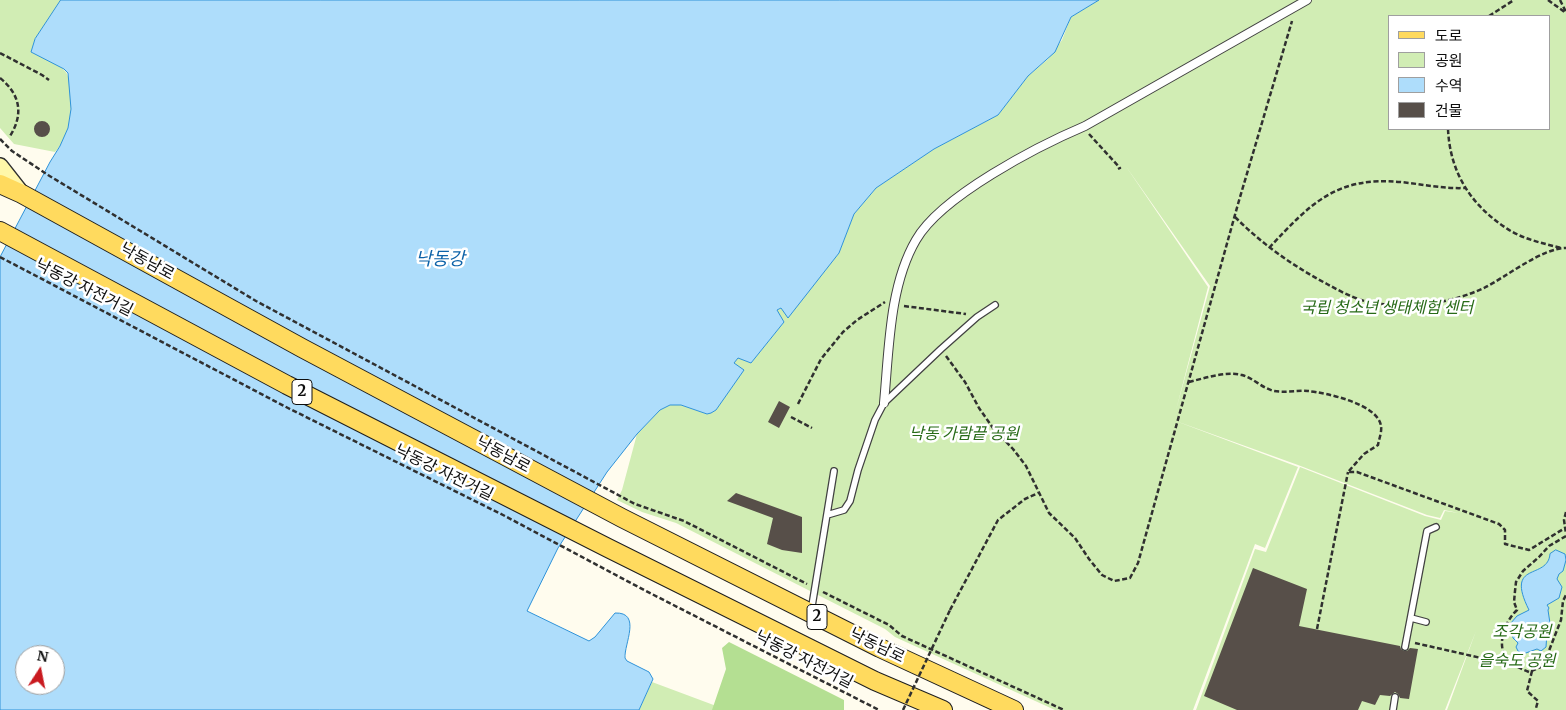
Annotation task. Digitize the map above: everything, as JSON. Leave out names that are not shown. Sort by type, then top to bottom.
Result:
[{"type":"main road","points":[[0,166],[22,194]]},
{"type":"main road","name":"낙동남로","points":[[0,184],[22,194],[302,348],[622,518],[810,614],[1014,710]]},
{"type":"main road","name":"낙동남로","points":[[0,231],[287,385],[875,681],[943,710]]},
{"type":"street","points":[[884,403],[896,294],[905,266],[917,239],[944,206],[990,176],[1050,141],[1083,127],[1307,0]]},
{"type":"lane","points":[[827,515],[844,510],[850,501],[866,445],[875,420],[884,403],[940,349],[977,317],[995,305]]},
{"type":"lane","points":[[810,614],[834,471]]},
{"type":"lane","points":[[1405,644],[1427,530],[1436,527]]},
{"type":"lane","points":[[1410,618],[1426,622]]},
{"type":"lane","points":[[1393,710],[1395,697]]},
{"type":"path","points":[[1491,15],[1514,0]]},
{"type":"path","points":[[1548,0],[1566,13]]},
{"type":"path","points":[[1560,0],[1566,13]]},
{"type":"path","points":[[940,349],[954,365],[992,428],[1013,449],[1026,466],[1049,513],[1075,538],[1102,575],[1114,581],[1130,578],[1138,563],[1296,7]]},
{"type":"path","points":[[0,53],[50,80]]},
{"type":"path","points":[[0,78],[14,93],[18,106],[19,116],[10,136]]},
{"type":"path","points":[[1083,127],[1120,168],[1118,169]]},
{"type":"path","points":[[1448,130],[1453,163],[1466,188],[1479,206],[1507,229],[1533,240],[1564,248]]},
{"type":"path","points":[[0,139],[30,164],[256,301],[626,499],[649,510],[684,521],[814,588]]},
{"type":"path","points":[[1269,248],[1314,202],[1326,194],[1348,186],[1378,181],[1446,188],[1466,188]]},
{"type":"path","points":[[1235,217],[1269,248],[1303,272],[1350,296],[1369,302],[1403,305],[1436,304],[1463,297],[1491,284],[1540,256],[1564,248]]},
{"type":"path","name":"낙동강 자전거길","points":[[0,257],[288,408],[494,510],[878,710]]},
{"type":"path","points":[[798,404],[821,359],[843,332],[857,320],[896,294]]},
{"type":"path","points":[[895,305],[967,315]]},
{"type":"path","points":[[1189,382],[1229,374],[1243,376],[1271,390],[1288,392],[1307,391],[1341,398],[1367,408],[1378,418],[1382,427],[1378,445],[1364,454],[1348,472],[1317,629]]},
{"type":"path","points":[[791,417],[812,428]]},
{"type":"path","points":[[1348,472],[1358,472],[1499,524],[1505,530],[1504,544],[1529,550],[1565,528]]},
{"type":"path","points":[[903,710],[950,610],[998,520],[1025,498],[1039,493]]},
{"type":"path","points":[[1513,665],[1507,658],[1502,636],[1510,616],[1517,610],[1514,602],[1516,582],[1523,571],[1549,546],[1566,535],[1564,520],[1566,512]]},
{"type":"path","points":[[823,592],[889,625],[902,636],[1064,710]]},
{"type":"path","points":[[1405,644],[1513,665],[1529,672],[1543,666],[1565,609],[1564,601],[1566,595]]},
{"type":"path","points":[[1532,671],[1527,691],[1538,702],[1536,708]]},
{"type":"green space","points":[[0,0],[61,0],[35,39],[31,52],[53,62],[68,75],[71,99],[69,123],[63,141],[55,152],[14,144],[0,128]]},
{"type":"green space","points":[[1099,0],[1566,0],[1566,710],[1447,710],[1476,631],[1445,710],[1196,710],[1255,549],[1266,552],[1300,467],[1425,516],[1441,520],[1445,511],[1459,513],[1444,510],[1440,518],[1427,515],[1298,465],[1173,420],[1298,467],[1265,548],[1255,544],[1193,710],[1055,710],[895,637],[885,629],[676,523],[642,512],[617,500],[622,490],[637,434],[660,410],[670,405],[681,405],[707,414],[716,410],[743,371],[734,363],[738,357],[751,363],[784,322],[777,311],[781,308],[788,317],[839,253],[854,214],[876,188],[934,149],[998,115],[1028,76],[1048,59],[1062,40],[1071,17]],"holes":[[[1125,165],[1210,286],[1176,410],[1208,287]]]},
{"type":"green space","points":[[729,642],[844,700],[844,710],[712,710],[726,669],[722,648]]},
{"type":"green space","points":[[652,682],[727,710],[639,710]]},
{"type":"water","name":"낙동강","points":[[61,0],[1099,0],[1071,17],[1055,52],[1028,76],[998,115],[934,149],[876,188],[854,214],[839,253],[788,318],[781,308],[777,310],[784,322],[751,363],[738,358],[734,363],[744,370],[716,410],[707,414],[681,405],[670,405],[660,410],[637,434],[607,472],[558,548],[527,611],[589,641],[595,637],[615,613],[623,614],[628,618],[630,630],[625,658],[627,661],[649,672],[653,679],[639,710],[0,710],[0,257],[60,146],[68,128],[71,109],[68,73],[64,69],[31,52],[35,39]]},
{"type":"water","points":[[1556,550],[1565,554],[1566,560],[1563,571],[1557,579],[1562,587],[1559,598],[1547,605],[1549,608],[1551,630],[1547,633],[1546,647],[1541,651],[1537,649],[1523,654],[1516,647],[1518,643],[1513,638],[1510,624],[1517,616],[1529,610],[1521,584],[1524,577],[1542,567],[1547,562],[1550,554]]},
{"type":"building","points":[[42,121],[48,123],[50,129],[48,135],[42,137],[36,135],[34,129],[36,123]]},
{"type":"building","points":[[779,401],[790,407],[779,428],[768,422]]},
{"type":"building","points":[[736,493],[802,517],[802,553],[782,550],[767,544],[773,518],[727,501]]},
{"type":"building","points":[[1253,568],[1307,589],[1299,626],[1400,646],[1404,651],[1410,648],[1418,649],[1409,699],[1400,698],[1395,692],[1390,696],[1380,695],[1375,705],[1362,701],[1358,710],[1237,710],[1204,696]]},
{"type":"park label","name":"국립 청소년 생태체험 센터","points":[[1387,308]]},
{"type":"park label","name":"낙동 가람끝 공원","points":[[964,434]]},
{"type":"park label","name":"조각공원","points":[[1522,632]]},
{"type":"park label","name":"을숙도 공원","points":[[1517,661]]}]
